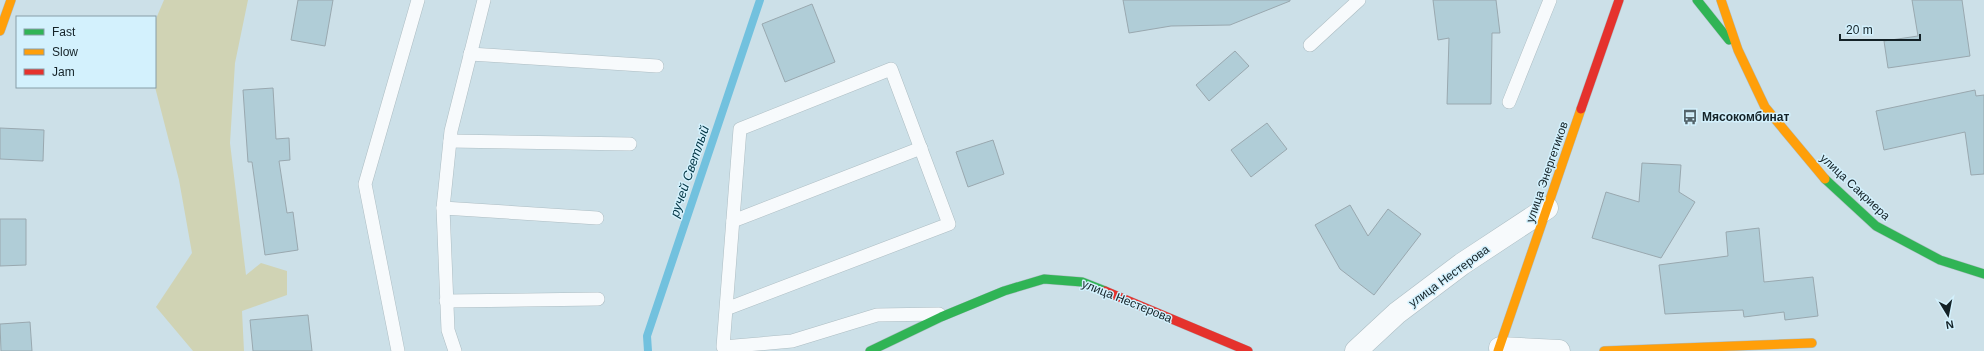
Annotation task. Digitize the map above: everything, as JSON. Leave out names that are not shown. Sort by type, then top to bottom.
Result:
[{"type":"street","points":[[0,31],[11,0]]},
{"type":"street","points":[[1697,0],[1738,50]]},
{"type":"street","points":[[1721,0],[1738,50]]},
{"type":"street","name":"улица Энергетиков","points":[[1499,350],[1547,208],[1619,5]]},
{"type":"street","name":"улица Сакриера","points":[[1738,50],[1765,107],[1823,177],[1876,226],[1940,260],[1984,274]]},
{"type":"street","name":"улица Нестерова","points":[[1356,351],[1397,313],[1462,264],[1547,208]]},
{"type":"street","name":"улица Нестерова","points":[[870,351],[949,314],[1004,291],[1044,279],[1082,282],[1248,351]]},
{"type":"street","points":[[1604,351],[1812,343]]},
{"type":"street","points":[[1499,350],[1559,351]]},
{"type":"lane","points":[[398,351],[365,184],[418,0]]},
{"type":"lane","points":[[455,351],[448,330],[443,208],[450,141],[484,0]]},
{"type":"lane","points":[[1310,45],[1359,0]]},
{"type":"lane","points":[[1510,102],[1550,0]]},
{"type":"lane","points":[[470,54],[657,66]]},
{"type":"lane","points":[[726,309],[949,224],[891,69],[740,129],[723,347],[792,341],[877,315],[949,314]]},
{"type":"lane","points":[[450,141],[630,144]]},
{"type":"lane","points":[[733,221],[921,148]]},
{"type":"lane","points":[[443,208],[598,218]]},
{"type":"lane","points":[[446,301],[598,299]]},
{"type":"green space","points":[[164,0],[248,0],[235,63],[230,143],[246,275],[261,263],[287,271],[287,295],[242,311],[244,351],[193,351],[156,307],[192,253],[179,180],[155,88],[156,19]]},
{"type":"building","points":[[298,0],[333,0],[325,46],[291,40]]},
{"type":"building","points":[[1123,0],[1290,1],[1230,25],[1171,26],[1129,33]]},
{"type":"building","points":[[1433,0],[1496,0],[1500,33],[1492,33],[1491,104],[1447,104],[1449,38],[1438,40]]},
{"type":"building","points":[[1912,0],[1962,0],[1970,56],[1888,68],[1884,41],[1918,36]]},
{"type":"building","points":[[812,4],[835,62],[785,82],[762,24]]},
{"type":"building","points":[[1235,51],[1249,66],[1209,101],[1196,85]]},
{"type":"building","points":[[273,88],[276,139],[289,138],[290,160],[279,161],[287,213],[293,212],[298,250],[265,255],[252,162],[248,162],[243,90]]},
{"type":"building","points":[[1975,90],[1976,96],[1984,95],[1984,174],[1971,175],[1965,132],[1884,150],[1876,111]]},
{"type":"building","points":[[1267,123],[1287,149],[1251,177],[1231,150]]},
{"type":"building","points":[[0,128],[44,130],[43,161],[0,159]]},
{"type":"building","points":[[993,140],[1004,174],[968,187],[956,152]]},
{"type":"building","points":[[1642,163],[1681,165],[1679,192],[1695,202],[1661,258],[1592,238],[1606,192],[1639,202]]},
{"type":"building","points":[[1350,205],[1368,236],[1388,209],[1421,234],[1374,295],[1340,269],[1315,225]]},
{"type":"building","points":[[0,219],[26,219],[26,265],[0,266]]},
{"type":"building","points":[[1759,228],[1764,282],[1813,277],[1818,316],[1785,320],[1784,312],[1744,317],[1743,310],[1665,314],[1659,265],[1728,256],[1726,232]]},
{"type":"building","points":[[308,315],[312,351],[253,351],[250,320]]},
{"type":"building","points":[[30,322],[32,351],[1,351],[0,324]]},
{"type":"waterway","name":"ручей Светлый","points":[[648,351],[647,336],[760,0]]},
{"type":"traffic: fast","points":[[1697,0],[1729,40]]},
{"type":"traffic: fast","points":[[1825,179],[1876,226],[1940,260],[1984,274]]},
{"type":"traffic: fast","points":[[870,351],[941,317],[1004,291],[1044,279],[1082,282],[1105,291]]},
{"type":"traffic: slow","points":[[0,31],[11,0]]},
{"type":"traffic: slow","points":[[1721,0],[1738,50],[1765,107],[1825,179]]},
{"type":"traffic: slow","points":[[1498,351],[1581,109]]},
{"type":"traffic: slow","points":[[1604,351],[1812,343]]},
{"type":"traffic: jam","points":[[1581,109],[1619,0]]},
{"type":"traffic: jam","points":[[1105,291],[1248,351]]},
{"type":"place","name":"Мясокомбинат","points":[[1690,117]]}]
